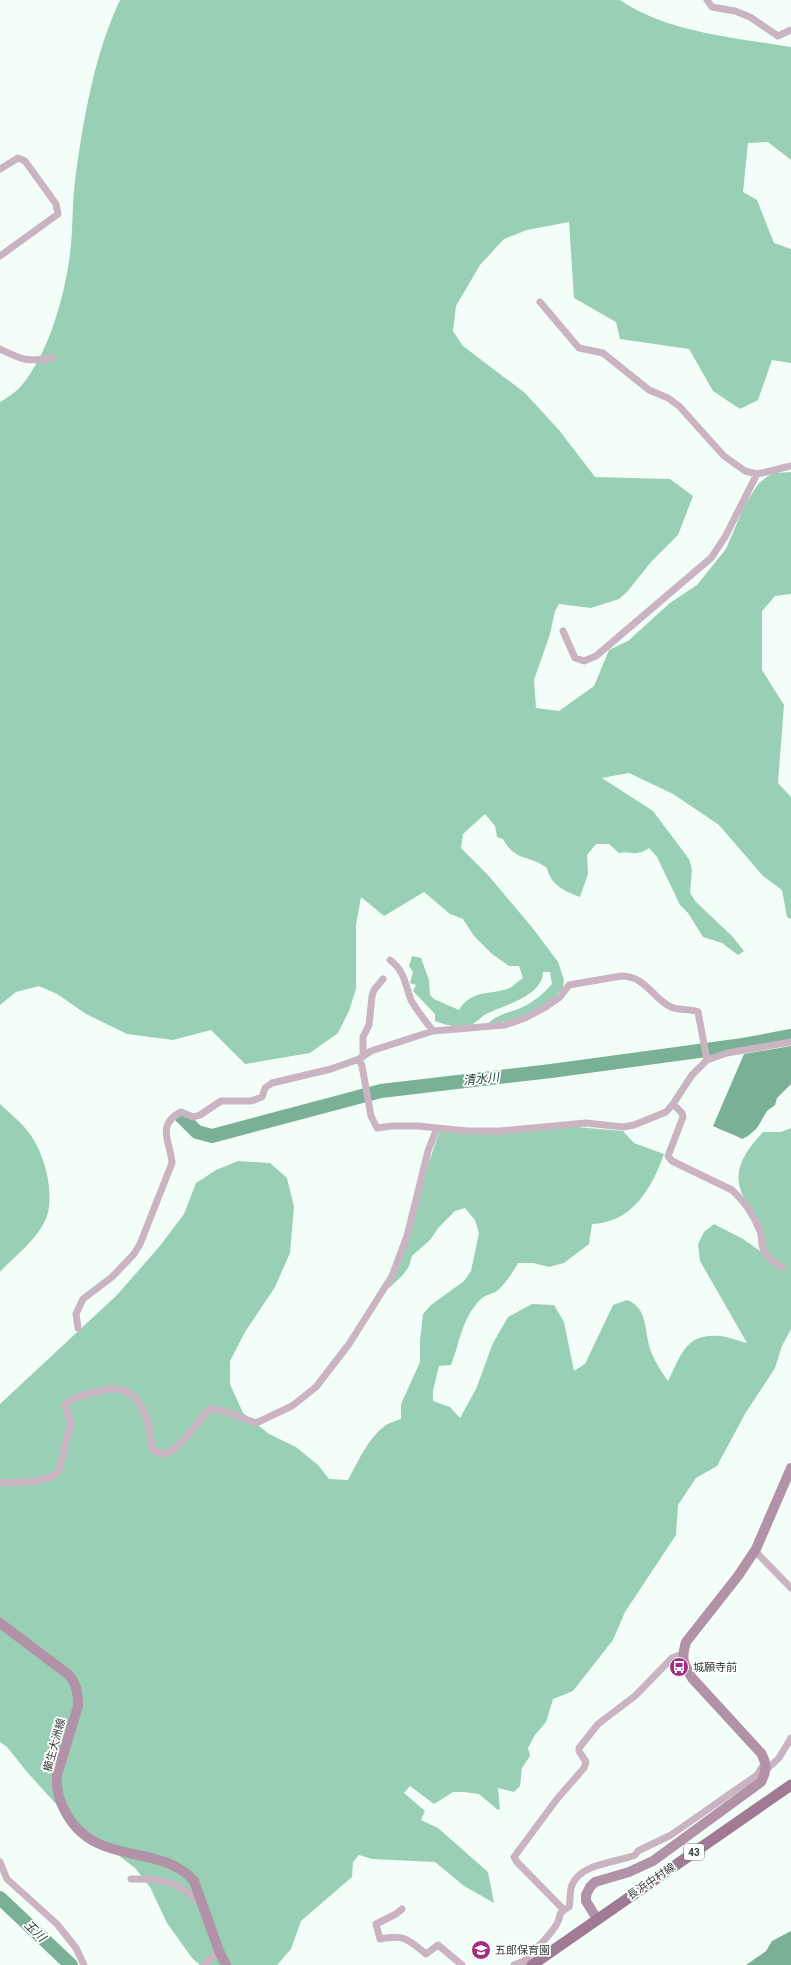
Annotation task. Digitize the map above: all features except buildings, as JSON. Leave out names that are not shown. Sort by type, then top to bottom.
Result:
[{"type":"main road","name":"長浜中村線","points":[[528,1964],[597,1919],[791,1785]]},
{"type":"street","points":[[707,0],[712,7],[735,11],[750,17],[778,36],[791,30]]},
{"type":"street","points":[[0,169],[18,158],[25,160],[56,204],[58,214],[0,256]]},
{"type":"street","points":[[540,302],[579,348],[603,353],[649,390],[668,398],[679,406],[724,456],[745,471],[757,474],[791,466]]},
{"type":"street","points":[[0,349],[20,359],[32,361],[52,358]]},
{"type":"street","points":[[562,631],[575,658],[584,661],[596,656],[711,558],[725,537],[757,474]]},
{"type":"street","points":[[390,960],[397,966],[406,980],[411,1001],[433,1031]]},
{"type":"street","points":[[78,1328],[76,1314],[82,1299],[112,1277],[134,1254],[140,1244],[172,1162],[170,1148],[165,1136],[169,1123],[181,1112],[193,1117],[200,1115],[221,1101],[251,1101],[262,1098],[265,1088],[272,1083],[331,1069],[361,1057],[371,1051],[433,1031],[505,1025],[525,1018],[544,1008],[560,997],[569,985],[629,976],[642,983],[671,1007],[698,1012],[708,1060]]},
{"type":"street","points":[[383,979],[374,990],[372,996],[369,1024],[363,1037],[361,1057],[371,1116],[377,1128],[392,1126],[500,1131],[586,1123],[623,1127],[634,1125],[666,1112],[674,1104],[692,1075],[708,1060],[727,1053],[791,1042]]},
{"type":"street","points":[[674,1104],[682,1113],[683,1117],[668,1156],[672,1161],[732,1190],[740,1197],[760,1230],[764,1251],[772,1262],[782,1267]]},
{"type":"street","points":[[0,1483],[35,1482],[48,1479],[58,1473],[71,1423],[65,1405],[70,1400],[100,1391],[118,1388],[130,1392],[136,1397],[149,1426],[153,1450],[162,1454],[168,1453],[178,1444],[211,1408],[226,1410],[237,1417],[256,1423],[292,1406],[316,1387],[349,1344],[392,1276],[406,1236],[428,1151],[437,1128]]},
{"type":"street","points":[[597,1919],[586,1901],[586,1895],[590,1887],[595,1882],[629,1872],[664,1854],[761,1782],[766,1767],[761,1753],[692,1678],[684,1665],[682,1654],[686,1642],[738,1576],[755,1551],[791,1468]]},
{"type":"street","points":[[755,1551],[791,1588]]},
{"type":"street","name":"櫛生大洲線","points":[[0,1623],[69,1675],[75,1683],[78,1694],[78,1706],[57,1775],[56,1787],[58,1798],[72,1823],[93,1842],[112,1850],[177,1867],[188,1874],[194,1881],[219,1951],[226,1965]]},
{"type":"street","points":[[564,1910],[532,1879],[514,1857],[557,1799],[584,1768],[586,1762],[579,1751],[579,1748],[598,1724],[635,1696],[672,1658],[682,1654]]},
{"type":"street","points":[[514,1965],[528,1964],[560,1920],[560,1914],[569,1907],[571,1887],[574,1881],[584,1871],[589,1868],[629,1857],[671,1835],[757,1775],[762,1767],[766,1767],[779,1758],[791,1738]]},
{"type":"street","points":[[0,1862],[7,1879],[57,1924],[76,1948],[84,1965]]},
{"type":"street","points":[[131,1879],[153,1879],[165,1881],[183,1889],[203,1904]]},
{"type":"street","points":[[402,1909],[396,1914],[376,1924],[380,1939],[401,1936],[410,1940],[426,1954],[438,1945],[462,1965]]},
{"type":"street","points":[[204,1965],[219,1951]]},
{"type":"shaded area","points":[[120,0],[620,0],[638,11],[658,20],[680,27],[725,37],[791,47],[791,160],[768,142],[748,143],[743,192],[757,200],[774,243],[791,249],[791,363],[772,360],[758,400],[740,409],[713,391],[689,349],[620,339],[616,322],[574,298],[569,222],[527,230],[504,239],[480,265],[456,306],[453,331],[463,346],[525,393],[559,430],[595,477],[670,479],[693,496],[678,535],[651,562],[627,592],[619,599],[591,608],[559,604],[555,611],[550,634],[534,680],[536,708],[559,711],[594,686],[609,650],[628,641],[670,603],[697,585],[726,549],[745,504],[759,483],[772,473],[791,472],[791,594],[775,596],[762,611],[762,670],[784,705],[778,783],[791,797],[791,919],[787,917],[782,890],[763,876],[719,825],[673,794],[629,773],[602,778],[653,811],[689,859],[692,870],[690,893],[696,902],[732,936],[744,951],[738,955],[722,943],[703,937],[688,913],[680,905],[657,857],[649,848],[645,851],[637,853],[619,853],[609,844],[596,844],[587,855],[588,874],[580,897],[555,884],[547,868],[535,861],[518,855],[513,851],[503,839],[497,837],[495,826],[485,814],[463,834],[461,848],[488,875],[535,931],[558,962],[564,980],[563,988],[554,998],[535,1011],[513,1020],[488,1024],[495,1018],[525,1006],[540,996],[552,984],[550,972],[543,972],[537,987],[521,999],[486,1014],[473,1024],[463,1027],[443,1024],[435,1021],[435,1014],[413,991],[416,985],[410,983],[413,972],[409,966],[412,956],[421,958],[429,980],[430,995],[434,999],[459,1010],[469,999],[474,996],[507,989],[523,978],[519,966],[509,966],[492,954],[474,936],[463,919],[450,914],[424,892],[384,916],[361,897],[356,925],[356,989],[349,1011],[338,1033],[310,1053],[245,1064],[211,1030],[173,1040],[127,1034],[86,1014],[57,994],[39,986],[16,992],[0,1005],[0,402],[16,391],[31,373],[40,358],[60,305],[68,270],[72,236],[75,181],[86,112],[96,66],[111,21]]},
{"type":"shaded area","points":[[791,1046],[791,1084],[777,1098],[775,1105],[767,1111],[757,1128],[742,1139],[713,1126],[744,1054]]},
{"type":"shaded area","points":[[0,1104],[24,1126],[35,1142],[48,1178],[50,1198],[47,1216],[39,1232],[0,1272]]},
{"type":"shaded area","points":[[576,1127],[623,1131],[634,1143],[664,1154],[653,1179],[646,1191],[629,1210],[606,1222],[592,1224],[589,1244],[564,1263],[549,1267],[533,1263],[518,1263],[501,1287],[480,1300],[465,1322],[451,1365],[439,1366],[433,1391],[433,1401],[450,1407],[460,1418],[476,1389],[493,1343],[508,1317],[532,1304],[554,1305],[564,1322],[574,1371],[585,1364],[613,1305],[627,1300],[639,1309],[643,1316],[652,1354],[668,1381],[686,1347],[699,1338],[720,1336],[747,1343],[700,1261],[698,1244],[704,1232],[714,1224],[743,1239],[763,1253],[756,1219],[740,1188],[739,1171],[745,1155],[763,1132],[781,1132],[791,1128],[791,1329],[782,1346],[775,1368],[745,1414],[717,1466],[696,1478],[678,1505],[676,1535],[625,1612],[613,1640],[573,1691],[553,1699],[546,1722],[535,1735],[528,1748],[530,1756],[522,1768],[520,1786],[514,1792],[498,1788],[500,1809],[498,1810],[479,1794],[453,1792],[434,1804],[410,1786],[404,1793],[425,1811],[421,1820],[438,1828],[488,1872],[494,1903],[464,1886],[435,1862],[372,1859],[359,1855],[353,1862],[352,1877],[301,1921],[291,1949],[277,1965],[200,1965],[192,1958],[167,1923],[150,1887],[135,1868],[88,1832],[55,1803],[7,1747],[0,1742],[0,1404],[117,1295],[159,1247],[184,1214],[196,1183],[216,1170],[238,1161],[270,1163],[287,1178],[294,1207],[290,1253],[275,1287],[245,1332],[230,1361],[230,1384],[243,1413],[269,1434],[296,1447],[318,1465],[329,1479],[348,1480],[369,1443],[380,1430],[386,1425],[401,1419],[401,1404],[420,1362],[420,1341],[423,1314],[431,1305],[464,1281],[471,1271],[479,1233],[475,1220],[465,1208],[455,1211],[439,1227],[430,1240],[412,1256],[409,1266],[403,1275],[388,1289],[395,1277],[423,1179],[440,1130]]},
{"type":"shaded area","points":[[791,1931],[791,1965],[746,1965],[766,1951],[772,1941]]},
{"type":"waterway","name":"清水川","points":[[181,1116],[197,1132],[212,1136],[381,1091],[551,1071],[743,1045],[791,1036]]},
{"type":"waterway","name":"玉川","points":[[0,1898],[71,1965]]},
{"type":"place","name":"城願寺前","points":[[679,1667]]},
{"type":"place","name":"五郎保育園","points":[[481,1950]]}]
